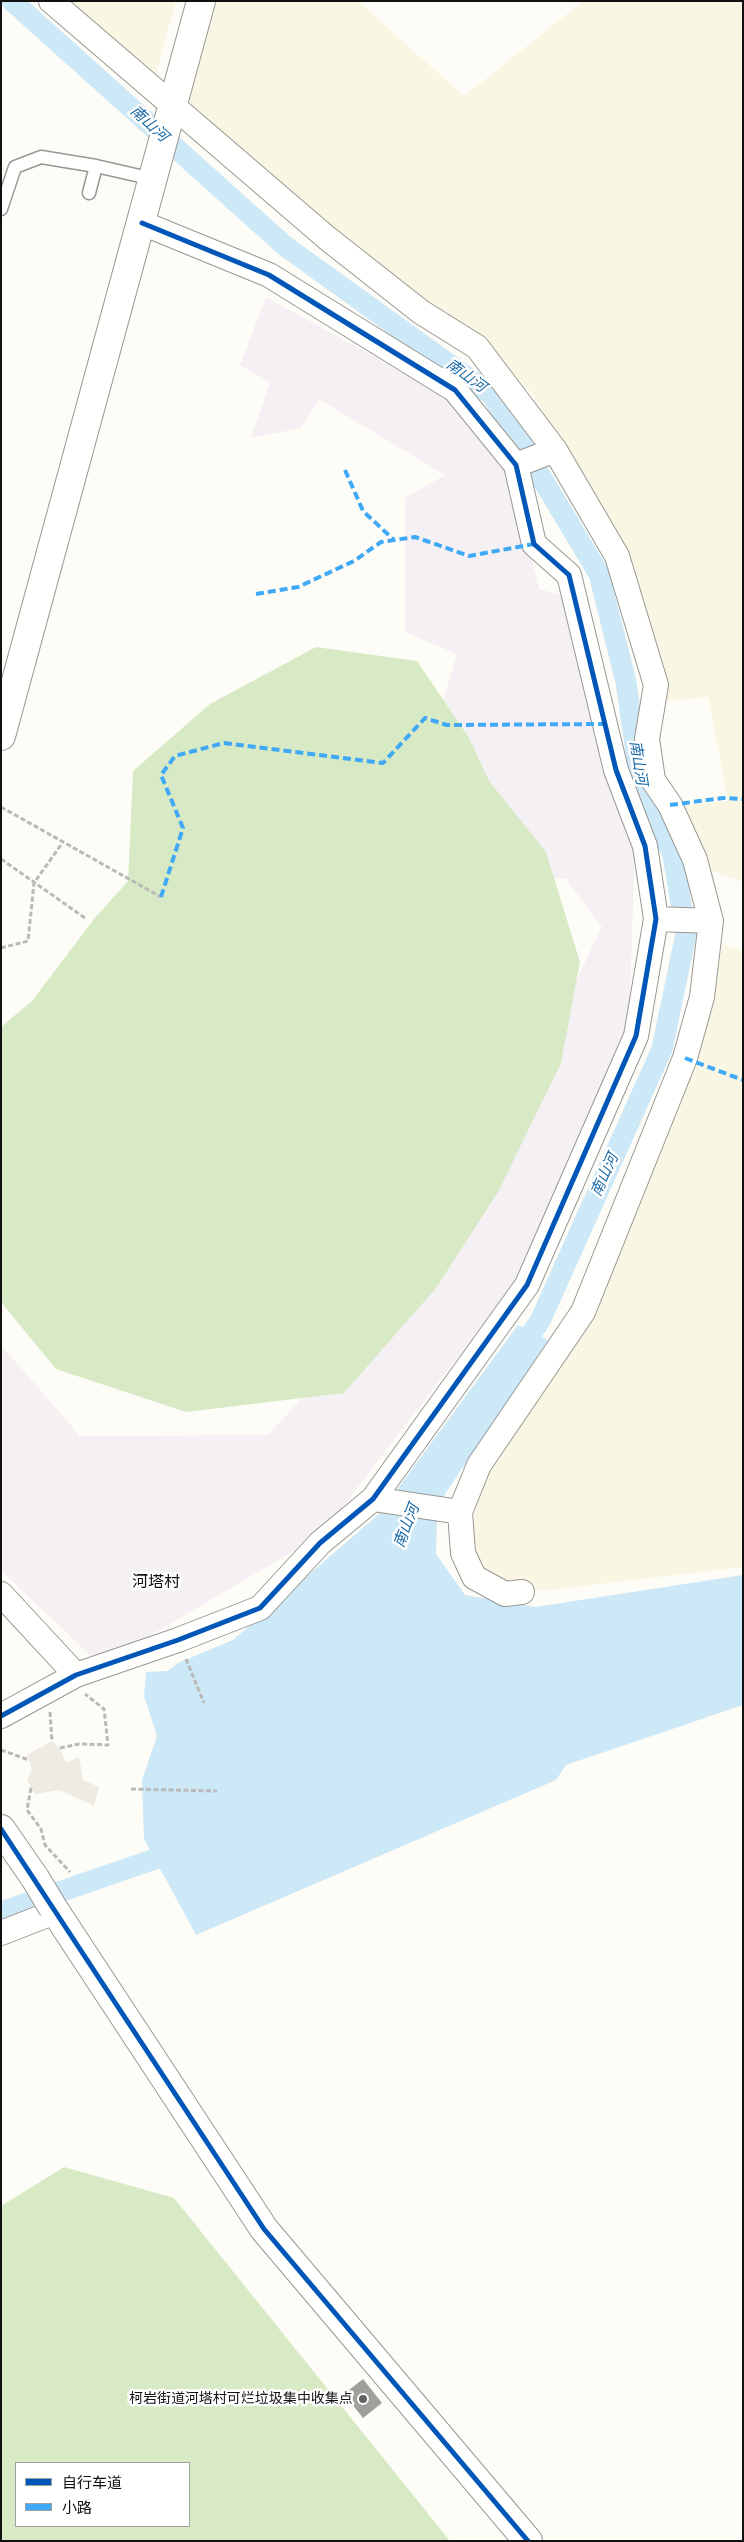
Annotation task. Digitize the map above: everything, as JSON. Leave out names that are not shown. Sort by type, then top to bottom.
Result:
[{"type":"street","points":[[51,1],[327,238],[421,312],[477,347],[555,450],[618,556],[656,685],[647,739],[653,780],[670,805],[695,860],[711,921],[702,997],[685,1058],[582,1312],[480,1465],[460,1512],[463,1553],[474,1577],[505,1594],[522,1592]]},
{"type":"street","points":[[1,736],[201,1]]},
{"type":"street","points":[[1,1716],[71,1677],[178,1640],[260,1608],[320,1543],[373,1499],[526,1285],[636,1036],[656,919],[645,846],[616,770],[569,575],[534,544],[516,465],[455,390],[269,276],[142,223]]},
{"type":"street","points":[[516,465],[555,450]]},
{"type":"street","points":[[656,919],[711,921]]},
{"type":"street","points":[[373,1499],[460,1512]]},
{"type":"street","points":[[1,1594],[71,1677]]},
{"type":"street","points":[[1,1829],[264,2228],[528,2541]]},
{"type":"street","points":[[1,1933],[54,1910]]},
{"type":"lane","points":[[1,209],[15,166],[40,157],[154,176]]},
{"type":"lane","points":[[89,193],[96,166]]},
{"type":"path","points":[[1,807],[161,897]]},
{"type":"path","points":[[1,948],[28,941],[34,883],[63,842]]},
{"type":"path","points":[[1,860],[85,918]]},
{"type":"path","points":[[178,1640],[204,1703]]},
{"type":"path","points":[[60,1748],[79,1744],[108,1745],[104,1709],[71,1677]]},
{"type":"path","points":[[1,1750],[29,1760]]},
{"type":"path","points":[[31,1788],[27,1810],[41,1829],[45,1845],[70,1872]]},
{"type":"path","points":[[131,1789],[217,1792]]},
{"type":"shaded area","points":[[61,1],[176,1],[154,82]]},
{"type":"shaded area","points":[[212,1],[358,1],[464,96],[583,1],[743,1],[743,882],[704,868],[680,806],[728,801],[708,697],[659,702],[624,553],[531,392],[481,342],[332,233],[186,99]]},
{"type":"shaded area","points":[[266,297],[450,398],[511,467],[539,589],[567,597],[635,847],[629,1026],[520,1276],[321,1535],[100,1665],[1,1570],[1,1345],[80,1436],[268,1435],[455,1233],[602,927],[566,879],[499,874],[441,708],[457,654],[405,632],[405,498],[445,475],[319,399],[301,428],[251,438],[270,382],[240,365]]},
{"type":"shaded area","points":[[723,944],[743,951],[743,1567],[542,1591],[482,1575],[466,1554],[485,1468],[587,1316],[706,1018]]},
{"type":"shaded area","points":[[52,1741],[60,1748],[66,1763],[79,1757],[83,1780],[99,1787],[94,1806],[60,1790],[35,1794],[31,1788],[27,1779],[32,1769],[27,1755]]},
{"type":"green space","points":[[316,647],[417,661],[469,738],[489,781],[546,852],[580,962],[561,1063],[498,1192],[436,1288],[344,1393],[186,1412],[56,1369],[1,1302],[1,1027],[32,1001],[94,919],[128,881],[133,771],[210,704]]},
{"type":"green space","points":[[64,2167],[174,2198],[450,2541],[1,2541],[1,2206]]},
{"type":"water","points":[[518,1325],[548,1340],[445,1494],[437,1519],[436,1554],[465,1595],[535,1607],[743,1575],[743,1705],[566,1765],[556,1780],[196,1935],[144,1839],[142,1780],[157,1736],[144,1696],[146,1672],[167,1671],[180,1662],[233,1640],[379,1514]]},
{"type":"building","name":"柯岩街道河塔村可烂垃圾集中收集点","points":[[363,2379],[382,2403],[363,2418],[344,2394]]},
{"type":"waterway","name":"南山河","points":[[12,1],[285,246],[492,395],[599,574],[626,682],[641,788],[673,855],[686,934],[662,1049],[540,1321],[515,1356]]},
{"type":"waterway","points":[[1,1912],[181,1850]]},
{"type":"marked path","points":[[345,470],[363,511],[394,540]]},
{"type":"marked path","points":[[256,594],[298,587],[354,561],[381,542],[415,537],[469,556],[534,544]]},
{"type":"marked path","points":[[161,897],[183,828],[161,775],[175,756],[224,743],[383,763],[425,718],[447,725],[605,724]]},
{"type":"marked path","points":[[670,805],[723,798],[743,799]]},
{"type":"marked path","points":[[685,1058],[743,1080]]},
{"type":"cycle path","points":[[1,1716],[76,1675],[178,1640],[260,1608],[320,1543],[373,1499],[527,1285],[636,1036],[656,919],[645,846],[616,770],[569,575],[534,544],[516,465],[455,390],[269,275],[142,223]]},
{"type":"cycle path","points":[[1,1829],[264,2229],[528,2541]]},
{"type":"place","name":"柯岩街道河塔村可烂垃圾集中收集点","points":[[363,2399]]},
{"type":"district","name":"河塔村","points":[[156,1582]]}]
